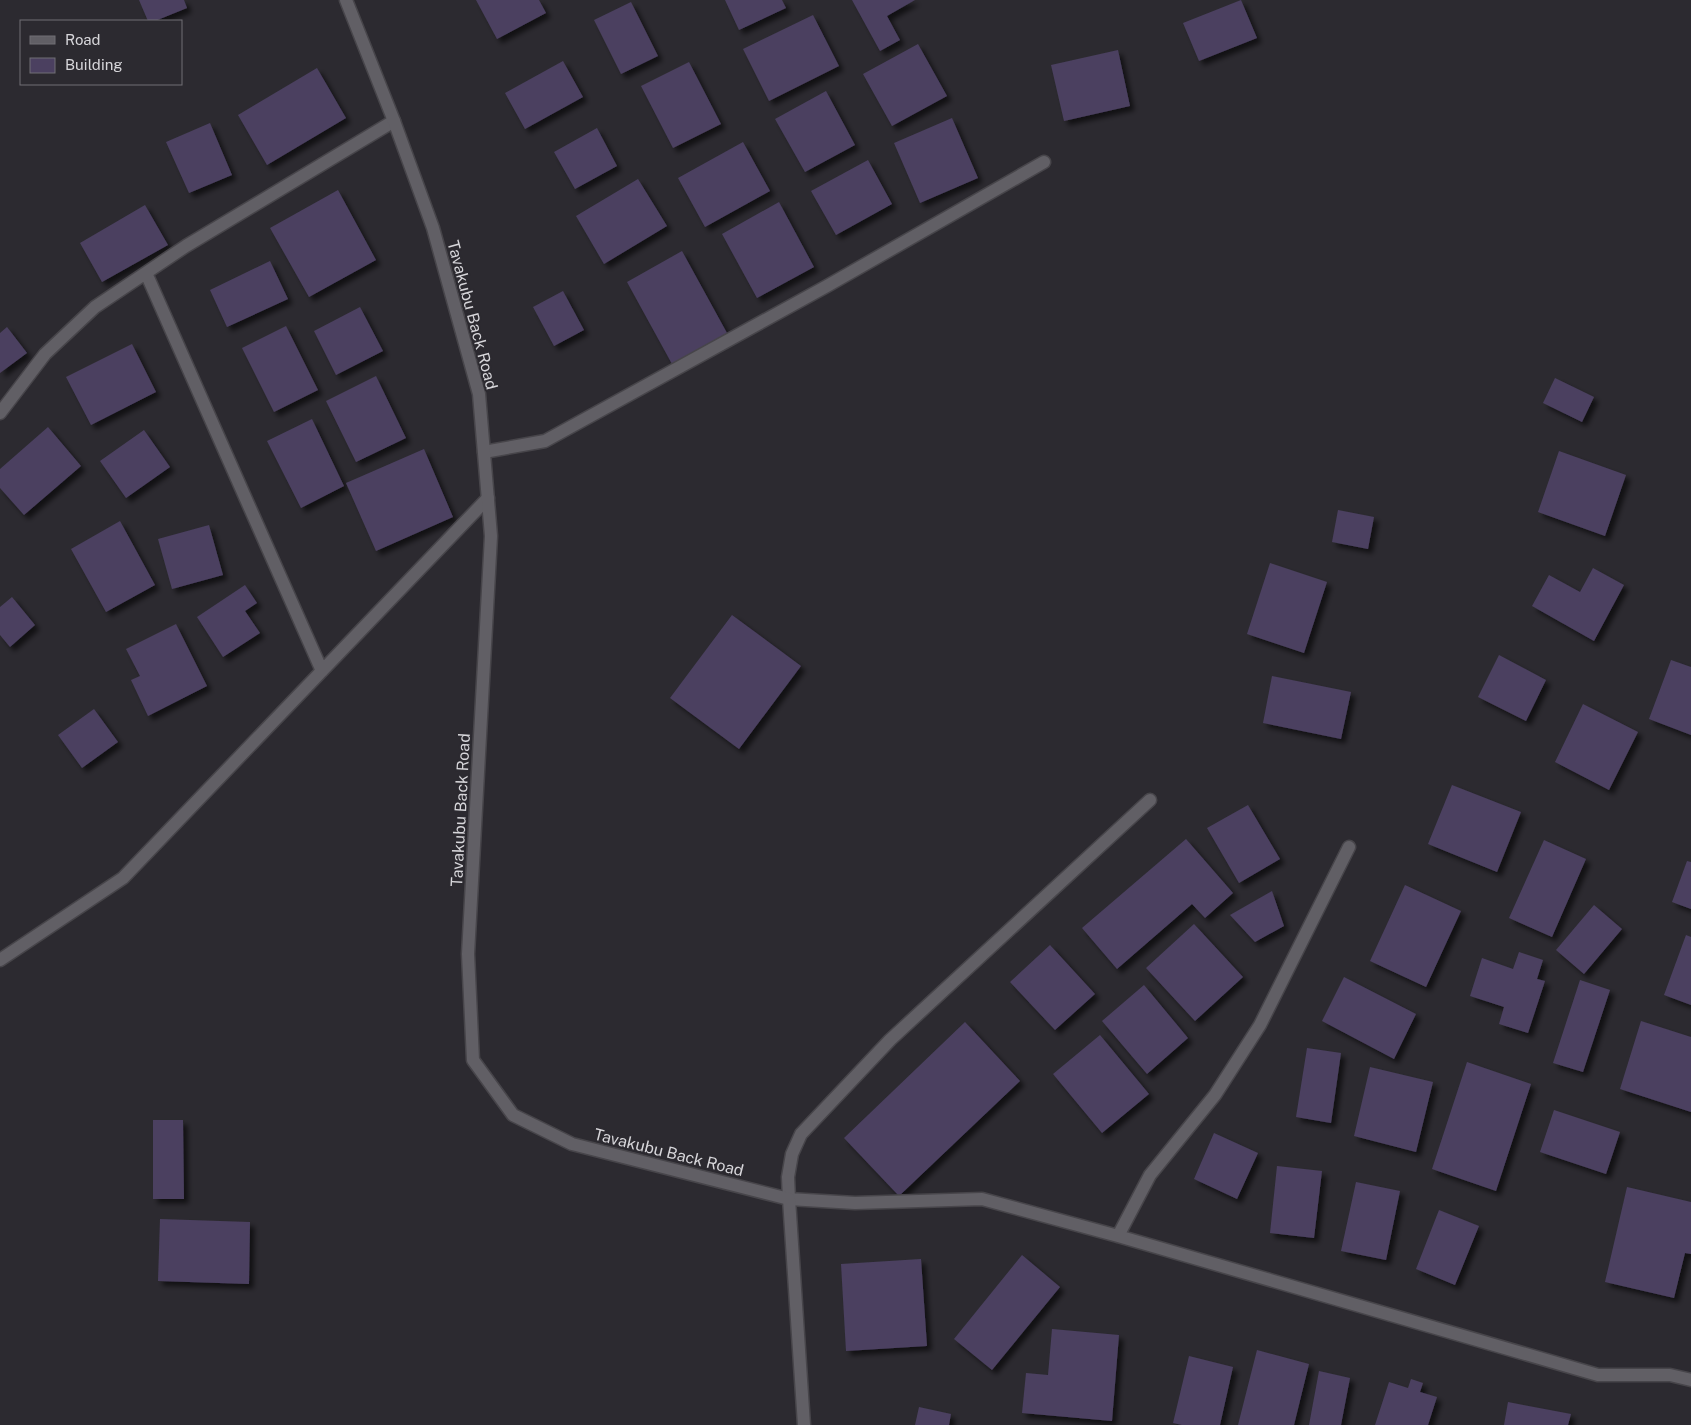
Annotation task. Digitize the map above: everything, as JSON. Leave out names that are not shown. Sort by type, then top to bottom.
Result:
[{"type":"street","name":"Tavakubu Back Road","points":[[346,0],[394,121],[433,228],[479,394],[491,536],[468,954],[473,1060],[513,1116],[572,1144],[789,1199],[855,1203],[982,1199],[1118,1236],[1598,1375],[1670,1375],[1691,1380]]},
{"type":"street","points":[[0,413],[45,354],[95,307],[186,246],[394,121]]},
{"type":"street","points":[[484,452],[545,441],[827,286],[1044,162]]},
{"type":"street","points":[[146,273],[322,670]]},
{"type":"street","points":[[0,960],[123,878],[488,498]]},
{"type":"street","points":[[804,1425],[788,1177],[792,1154],[801,1134],[890,1040],[1150,800]]},
{"type":"street","points":[[1118,1236],[1150,1175],[1216,1095],[1260,1025],[1349,847]]},
{"type":"building","points":[[139,0],[184,0],[187,8],[157,20],[148,20]]},
{"type":"building","points":[[476,0],[539,0],[546,13],[497,39]]},
{"type":"building","points":[[725,0],[782,0],[786,8],[739,30]]},
{"type":"building","points":[[852,0],[915,0],[887,16],[900,40],[880,51]]},
{"type":"building","points":[[1241,0],[1257,38],[1199,61],[1183,23]]},
{"type":"building","points":[[631,2],[658,56],[621,74],[594,20]]},
{"type":"building","points":[[813,15],[839,66],[769,101],[743,49]]},
{"type":"building","points":[[918,44],[947,96],[892,126],[863,74]]},
{"type":"building","points":[[1118,50],[1130,106],[1064,121],[1051,65]]},
{"type":"building","points":[[563,61],[583,97],[525,129],[505,93]]},
{"type":"building","points":[[689,62],[721,124],[673,148],[641,86]]},
{"type":"building","points":[[317,68],[346,118],[267,165],[238,115]]},
{"type":"building","points":[[826,91],[855,145],[805,172],[775,119]]},
{"type":"building","points":[[952,118],[978,178],[920,203],[894,143]]},
{"type":"building","points":[[210,123],[232,175],[189,193],[166,142]]},
{"type":"building","points":[[597,128],[617,166],[575,189],[554,152]]},
{"type":"building","points":[[743,142],[770,191],[705,227],[678,178]]},
{"type":"building","points":[[868,160],[892,204],[836,235],[811,191]]},
{"type":"building","points":[[638,179],[667,226],[604,264],[576,216]]},
{"type":"building","points":[[338,190],[376,260],[309,297],[270,228]]},
{"type":"building","points":[[779,202],[814,267],[757,298],[722,234]]},
{"type":"building","points":[[145,205],[168,245],[102,282],[80,243]]},
{"type":"building","points":[[682,251],[727,333],[672,364],[627,282]]},
{"type":"building","points":[[270,261],[288,299],[227,327],[210,290]]},
{"type":"building","points":[[563,291],[584,330],[554,346],[533,307]]},
{"type":"building","points":[[360,307],[383,351],[336,375],[314,331]]},
{"type":"building","points":[[286,326],[318,390],[274,412],[242,348]]},
{"type":"building","points":[[7,327],[27,353],[0,373],[0,333]]},
{"type":"building","points":[[132,344],[156,392],[91,425],[66,377]]},
{"type":"building","points":[[376,376],[406,438],[356,462],[326,401]]},
{"type":"building","points":[[1555,378],[1594,397],[1582,422],[1543,403]]},
{"type":"building","points":[[312,419],[344,486],[301,508],[267,441]]},
{"type":"building","points":[[48,427],[81,466],[24,515],[0,488],[0,469]]},
{"type":"building","points":[[144,430],[170,467],[126,498],[100,461]]},
{"type":"building","points":[[424,449],[453,517],[376,551],[346,483]]},
{"type":"building","points":[[1559,451],[1626,475],[1605,536],[1538,512]]},
{"type":"building","points":[[1338,510],[1374,517],[1368,549],[1332,542]]},
{"type":"building","points":[[120,521],[155,585],[106,612],[71,549]]},
{"type":"building","points":[[209,525],[223,575],[172,589],[158,539]]},
{"type":"building","points":[[1270,563],[1327,582],[1304,653],[1247,634]]},
{"type":"building","points":[[1593,568],[1624,585],[1594,641],[1532,606],[1549,575],[1580,592]]},
{"type":"building","points":[[245,585],[257,603],[245,611],[260,633],[223,657],[197,617]]},
{"type":"building","points":[[12,597],[35,625],[10,647],[0,635],[0,607]]},
{"type":"building","points":[[732,615],[801,666],[739,749],[670,698]]},
{"type":"building","points":[[176,624],[207,686],[148,716],[131,680],[140,676],[126,649]]},
{"type":"building","points":[[1499,655],[1546,680],[1526,721],[1478,697]]},
{"type":"building","points":[[1671,660],[1691,667],[1691,735],[1649,719]]},
{"type":"building","points":[[1272,676],[1351,692],[1341,739],[1263,723]]},
{"type":"building","points":[[1583,704],[1638,732],[1609,790],[1555,762]]},
{"type":"building","points":[[94,709],[118,742],[82,768],[58,735]]},
{"type":"building","points":[[1452,785],[1521,812],[1497,872],[1428,844]]},
{"type":"building","points":[[1248,805],[1280,859],[1239,883],[1207,828]]},
{"type":"building","points":[[1186,839],[1233,893],[1205,918],[1192,904],[1117,969],[1082,928]]},
{"type":"building","points":[[1544,840],[1586,859],[1552,937],[1509,918]]},
{"type":"building","points":[[1687,861],[1691,862],[1691,909],[1672,902]]},
{"type":"building","points":[[1405,885],[1461,911],[1426,987],[1370,961]]},
{"type":"building","points":[[1272,891],[1284,926],[1255,942],[1230,915]]},
{"type":"building","points":[[1594,905],[1622,929],[1584,974],[1556,950]]},
{"type":"building","points":[[1194,924],[1243,977],[1195,1021],[1146,968]]},
{"type":"building","points":[[1686,935],[1691,937],[1691,1005],[1664,995]]},
{"type":"building","points":[[1050,945],[1095,994],[1055,1030],[1010,982]]},
{"type":"building","points":[[1519,952],[1543,960],[1537,979],[1545,981],[1528,1033],[1499,1024],[1504,1007],[1470,996],[1482,958],[1513,969]]},
{"type":"building","points":[[1344,977],[1416,1014],[1394,1059],[1322,1021]]},
{"type":"building","points":[[1580,980],[1610,990],[1583,1072],[1553,1063]]},
{"type":"building","points":[[1144,985],[1188,1038],[1147,1074],[1102,1021]]},
{"type":"building","points":[[1641,1021],[1691,1037],[1691,1112],[1620,1089]]},
{"type":"building","points":[[965,1022],[1020,1081],[899,1196],[844,1138]]},
{"type":"building","points":[[1100,1035],[1149,1094],[1102,1133],[1053,1074]]},
{"type":"building","points":[[1307,1048],[1341,1053],[1331,1123],[1296,1117]]},
{"type":"building","points":[[1467,1062],[1531,1084],[1496,1191],[1432,1169]]},
{"type":"building","points":[[1370,1067],[1433,1082],[1416,1152],[1354,1136]]},
{"type":"building","points":[[1554,1110],[1620,1132],[1606,1174],[1540,1152]]},
{"type":"building","points":[[153,1120],[183,1120],[184,1199],[153,1199]]},
{"type":"building","points":[[1214,1133],[1258,1153],[1237,1199],[1194,1179]]},
{"type":"building","points":[[1277,1166],[1322,1171],[1314,1238],[1270,1233]]},
{"type":"building","points":[[1356,1182],[1400,1191],[1386,1260],[1341,1251]]},
{"type":"building","points":[[1627,1187],[1691,1202],[1691,1254],[1685,1253],[1674,1298],[1605,1282]]},
{"type":"building","points":[[1439,1210],[1479,1226],[1455,1285],[1416,1269]]},
{"type":"building","points":[[160,1219],[250,1222],[249,1284],[158,1281]]},
{"type":"building","points":[[1022,1255],[1060,1287],[992,1370],[954,1339]]},
{"type":"building","points":[[921,1259],[927,1346],[846,1351],[841,1264]]},
{"type":"building","points":[[1052,1329],[1119,1335],[1112,1421],[1022,1413],[1026,1373],[1048,1375]]},
{"type":"building","points":[[1257,1350],[1309,1364],[1294,1425],[1238,1425]]},
{"type":"building","points":[[1189,1356],[1233,1367],[1220,1425],[1182,1425],[1173,1423]]},
{"type":"building","points":[[1319,1371],[1350,1378],[1341,1425],[1309,1425]]},
{"type":"building","points":[[1411,1379],[1423,1383],[1420,1392],[1437,1397],[1428,1425],[1375,1425],[1389,1382],[1408,1388]]},
{"type":"building","points":[[1508,1402],[1571,1414],[1568,1425],[1504,1425]]},
{"type":"building","points":[[919,1407],[951,1414],[949,1425],[915,1425]]}]
